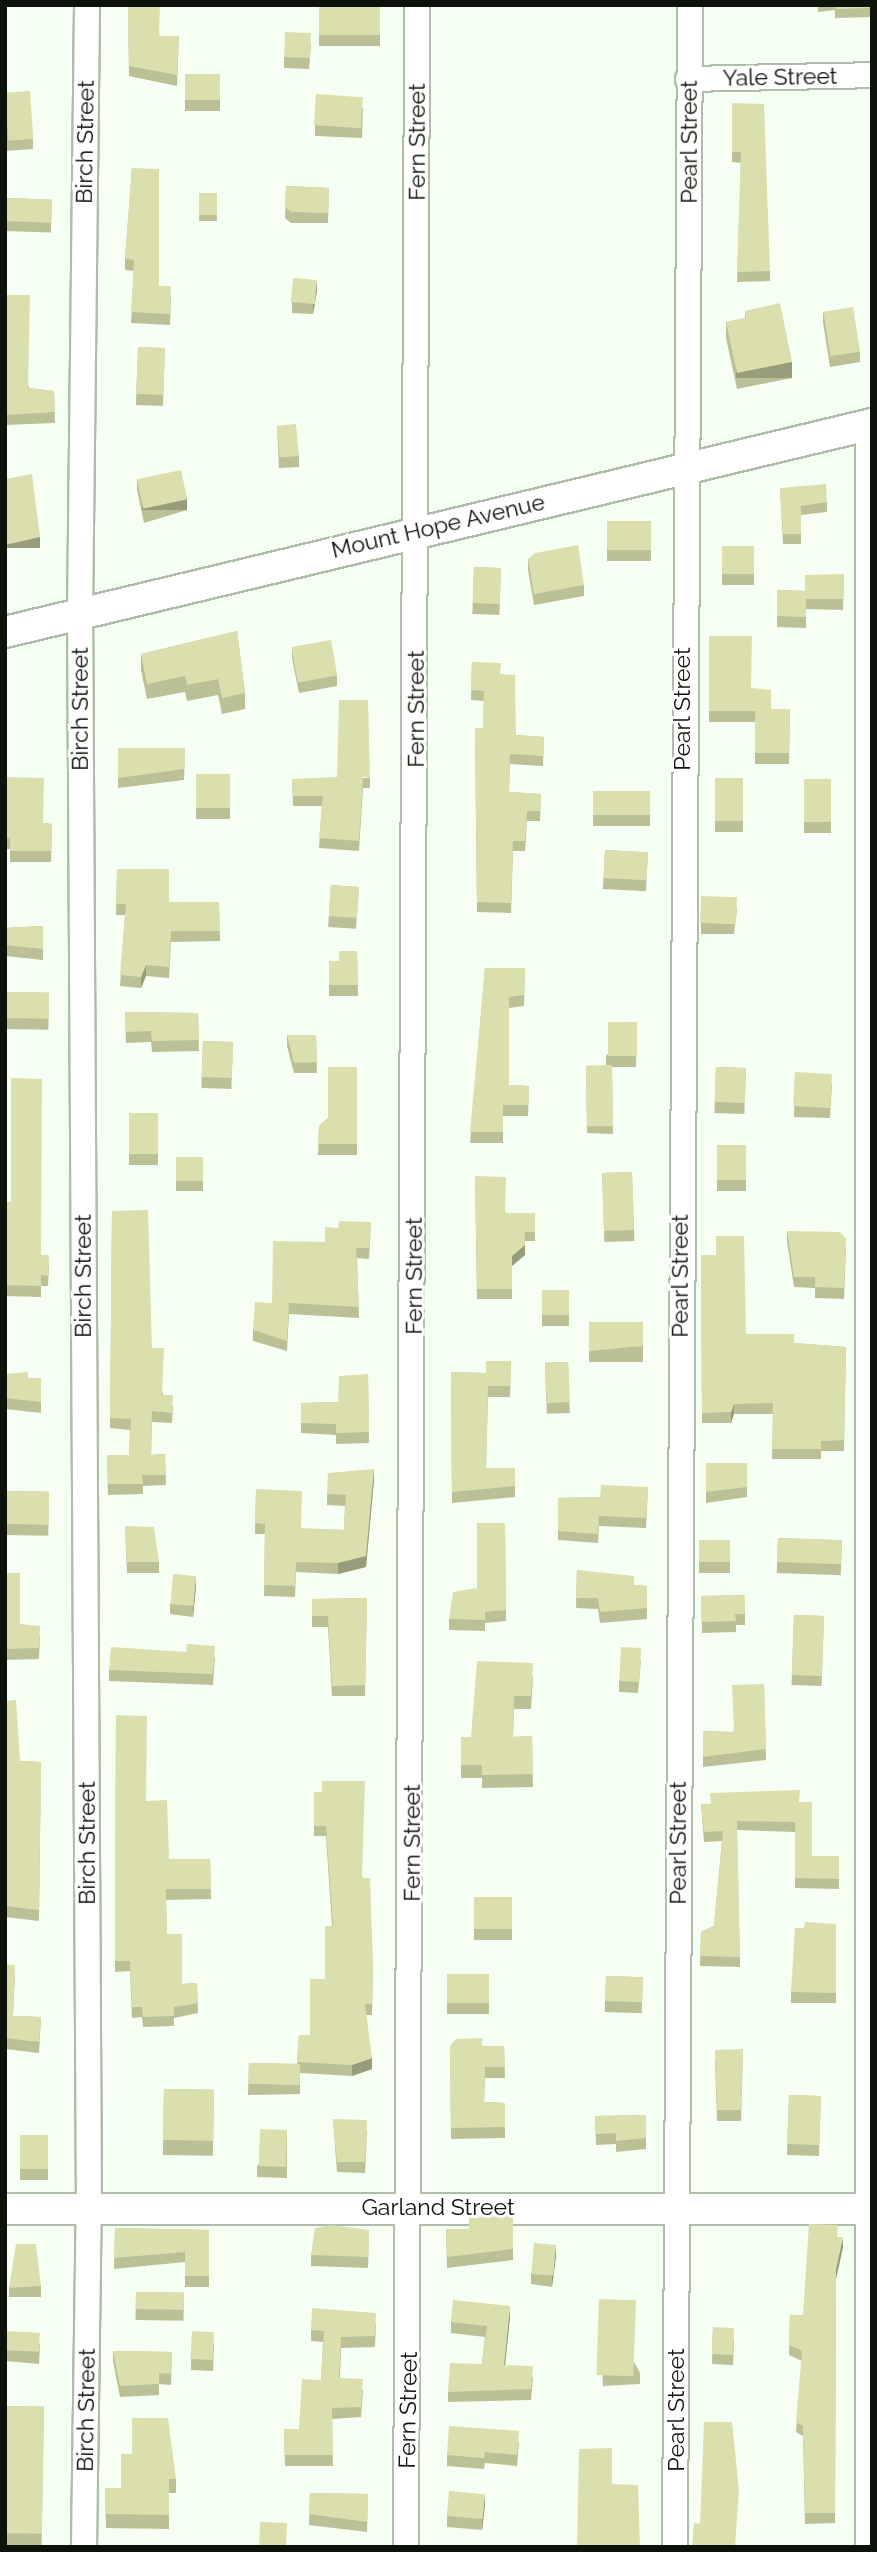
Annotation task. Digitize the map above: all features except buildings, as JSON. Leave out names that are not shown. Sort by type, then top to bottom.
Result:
[{"type":"street","name":"Birch Street","points":[[84,2547],[89,2208],[80,615],[87,5]]},
{"type":"street","name":"Fern Street","points":[[406,2547],[411,2206],[417,5]]},
{"type":"street","name":"Pearl Street","points":[[675,2547],[683,474],[691,422],[688,79],[690,5]]},
{"type":"street","name":"Yale Street","points":[[688,79],[872,75]]},
{"type":"street","name":"Mount Hope Avenue","points":[[5,632],[417,528],[683,474],[870,425]]},
{"type":"street","points":[[867,2547],[870,425]]},
{"type":"street","name":"Garland Street","points":[[5,2209],[411,2206],[869,2209]]}]
